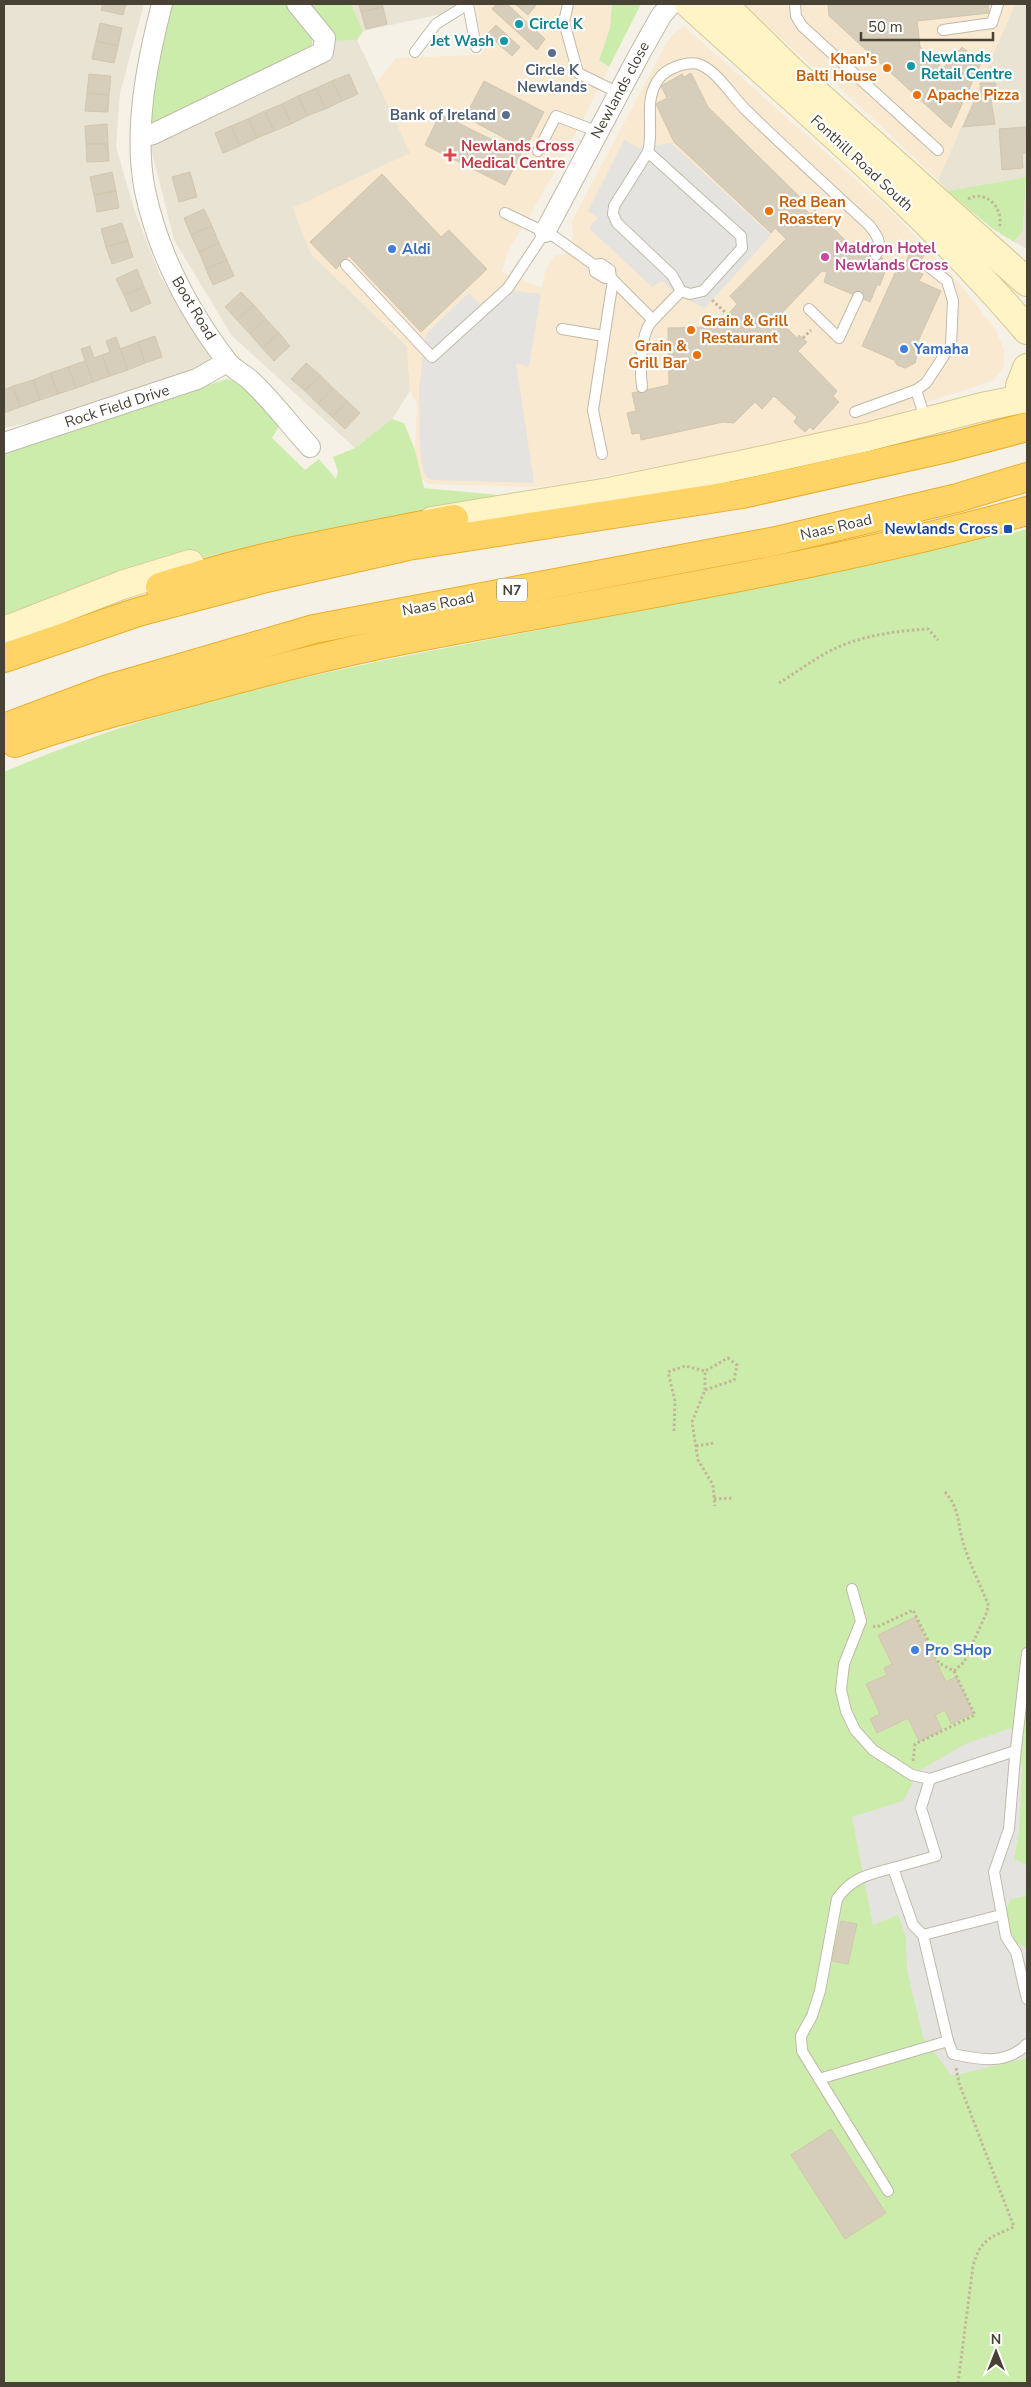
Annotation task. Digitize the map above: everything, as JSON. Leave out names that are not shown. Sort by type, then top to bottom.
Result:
[{"type":"highway","points":[[4,658],[138,612],[266,578],[408,546],[742,494],[951,447],[1027,427]]},
{"type":"highway","name":"Naas Road","points":[[4,728],[105,690],[314,628],[767,542],[957,498],[1027,477]]},
{"type":"highway","points":[[4,747],[115,712],[286,665],[402,640],[782,570],[966,528],[1027,511]]},
{"type":"highway","points":[[4,645],[116,601],[215,571],[341,540],[454,519]]},
{"type":"main road","name":"Fonthill Road South","points":[[689,4],[926,222],[973,269],[1027,330]]},
{"type":"main road","name":"Fonthill Road South","points":[[723,4],[791,71],[991,239],[1027,282]]},
{"type":"main road","points":[[991,239],[1027,269]]},
{"type":"main road","points":[[4,631],[122,584],[272,544],[350,529],[454,519],[619,490],[867,438],[982,407],[1001,393],[1025,384]]},
{"type":"street","name":"Boot Road","points":[[162,4],[144,91],[141,137],[145,190],[174,278],[227,362],[250,380],[310,447]]},
{"type":"street","points":[[141,137],[153,134],[323,52],[325,38],[297,4]]},
{"type":"street","name":"Newlands close","points":[[545,232],[661,16],[671,4]]},
{"type":"street","name":"Rock Field Drive","points":[[4,443],[197,379],[227,362]]},
{"type":"lane","points":[[415,52],[436,24],[468,4],[476,47]]},
{"type":"lane","points":[[568,4],[564,22],[578,72],[619,93]]},
{"type":"lane","points":[[795,4],[796,16],[802,26],[938,150]]},
{"type":"lane","points":[[943,30],[992,23],[998,4]]},
{"type":"lane","points":[[648,152],[741,236],[742,248],[703,291],[690,294],[681,291],[672,275],[617,223],[613,214],[614,206],[648,152],[651,141],[648,110],[651,96],[662,76],[673,68],[687,64],[700,64],[710,70],[745,110],[870,226],[879,240],[880,246],[876,255]]},
{"type":"lane","points":[[538,151],[556,116],[599,132]]},
{"type":"lane","points":[[505,213],[545,232],[594,265],[601,264],[610,270],[612,279],[593,410],[602,454]]},
{"type":"lane","points":[[346,265],[432,357],[508,288],[545,232]]},
{"type":"lane","points":[[855,412],[916,390],[926,384],[951,345],[953,301],[947,281],[928,266]]},
{"type":"lane","points":[[612,279],[653,320]]},
{"type":"lane","points":[[642,387],[640,371],[647,325],[681,291]]},
{"type":"lane","points":[[809,309],[839,338],[858,297]]},
{"type":"lane","points":[[562,329],[604,336]]},
{"type":"lane","points":[[916,390],[926,422]]},
{"type":"lane","points":[[852,1589],[861,1621],[844,1664],[841,1690],[846,1711],[855,1730],[873,1750],[893,1765],[912,1775],[930,1779],[1016,1751]]},
{"type":"lane","points":[[1027,1653],[1009,1828],[994,1872],[1006,1937],[1016,1952],[1027,1999]]},
{"type":"lane","points":[[888,2191],[802,2051],[801,2036],[812,2016],[820,1991],[836,1898],[845,1886],[857,1878],[936,1856],[921,1808],[930,1779]]},
{"type":"lane","points":[[893,1868],[912,1925],[923,1935],[948,2041],[953,2054],[977,2059],[999,2060],[1019,2052],[1027,2044]]},
{"type":"lane","points":[[923,1935],[1001,1915]]},
{"type":"lane","points":[[819,2079],[948,2041]]},
{"type":"path","points":[[966,200],[971,197],[986,199],[1000,210],[1002,218],[991,239]]},
{"type":"path","points":[[703,291],[728,315]]},
{"type":"path","points":[[779,684],[834,649],[870,636],[906,630],[928,629],[938,640]]},
{"type":"path","points":[[674,1431],[675,1401],[668,1372],[685,1366],[705,1371],[728,1358],[737,1365],[734,1380],[705,1390]]},
{"type":"path","points":[[705,1371],[705,1390],[692,1422],[698,1460],[712,1486],[715,1506]]},
{"type":"path","points":[[696,1446],[714,1443]]},
{"type":"path","points":[[944,1491],[952,1500],[961,1526],[962,1540],[988,1604],[987,1612],[964,1662],[954,1671]]},
{"type":"path","points":[[714,1499],[733,1498]]},
{"type":"path","points":[[861,1621],[877,1627],[913,1610],[939,1663],[954,1671],[975,1715],[915,1744],[912,1775]]},
{"type":"path","points":[[953,2054],[959,2083],[1014,2227],[991,2236],[978,2250],[973,2266],[958,2383]]},
{"type":"shaded area","points":[[4,4],[144,4],[120,93],[116,147],[135,212],[160,276],[222,376],[179,390],[4,428]]},
{"type":"shaded area","points":[[351,4],[455,4],[456,11],[363,31]]},
{"type":"shaded area","points":[[476,4],[612,4],[610,28],[599,60],[609,68],[558,167],[507,253],[502,272],[542,288],[545,272],[554,256],[565,254],[573,237],[572,221],[666,44],[673,34],[684,26],[894,214],[959,283],[995,329],[1004,350],[1004,365],[1000,373],[992,381],[933,400],[867,425],[840,431],[565,484],[537,487],[428,484],[420,477],[415,450],[417,404],[410,391],[407,346],[311,254],[293,208],[410,153],[377,82],[396,58],[481,55],[488,45],[482,42]]},
{"type":"shaded area","points":[[743,4],[1015,4],[938,180],[831,79],[811,65]]},
{"type":"shaded area","points":[[1015,4],[1027,4],[1027,249],[1014,242],[1023,231],[1026,177],[947,191],[938,180]]},
{"type":"shaded area","points":[[357,40],[411,153],[293,208],[311,254],[407,346],[410,391],[392,419],[355,448],[232,336],[174,240],[146,128],[333,41]]},
{"type":"shaded area","points":[[624,140],[639,148],[671,143],[771,235],[705,308],[678,295],[662,281],[652,287],[589,228],[598,218],[588,211]]},
{"type":"shaded area","points":[[500,289],[541,294],[529,367],[516,363],[534,483],[432,480],[426,477],[424,473],[420,451],[419,389],[426,334],[469,293],[480,304]]},
{"type":"shaded area","points":[[1011,1728],[1022,1768],[1019,1832],[1014,1859],[1027,1865],[1027,1878],[1025,1896],[1011,1899],[1005,1912],[1013,1940],[1027,1949],[1027,2058],[952,2076],[923,2037],[907,1970],[906,1938],[898,1915],[873,1925],[852,1817],[903,1801],[919,1771],[965,1744]]},
{"type":"green space","points":[[167,4],[291,4],[313,30],[312,45],[146,128]]},
{"type":"green space","points":[[307,4],[351,4],[363,31],[357,40],[333,41]]},
{"type":"green space","points":[[612,4],[641,4],[609,67],[599,60],[610,28]]},
{"type":"green space","points":[[1026,177],[1023,231],[1014,242],[993,229],[947,191]]},
{"type":"green space","points":[[227,379],[243,384],[281,422],[272,438],[305,470],[319,459],[336,479],[338,471],[333,457],[355,448],[392,419],[404,423],[415,450],[424,488],[499,495],[415,515],[278,540],[196,559],[4,626],[4,451]]},
{"type":"green space","points":[[1027,529],[1027,2383],[4,2383],[4,772],[69,746],[135,723],[202,703],[270,686],[338,670],[761,586],[870,563],[978,537],[1006,535]]},
{"type":"building","points":[[103,4],[126,4],[123,15],[101,10]]},
{"type":"building","points":[[359,4],[382,4],[383,7],[361,12]]},
{"type":"building","name":"Circle K","points":[[497,4],[507,4],[545,39],[537,50],[492,9]]},
{"type":"building","name":"Circle K","points":[[515,4],[537,4],[528,15]]},
{"type":"building","name":"Newlands Retail Centre","points":[[828,4],[988,4],[989,13],[917,21],[920,47],[943,68],[962,47],[981,63],[951,128],[829,16]]},
{"type":"building","points":[[383,7],[387,24],[366,29],[361,12]]},
{"type":"building","points":[[100,23],[122,28],[118,46],[96,41]]},
{"type":"building","name":"Jet Wash","points":[[496,25],[520,47],[512,56],[487,34]]},
{"type":"building","points":[[96,41],[118,46],[114,63],[92,59]]},
{"type":"building","name":"Maldron Hotel Newlands Cross","points":[[691,73],[708,107],[803,200],[799,203],[810,214],[815,210],[848,243],[883,258],[881,262],[887,266],[880,285],[877,285],[870,302],[824,282],[827,272],[822,271],[777,318],[797,338],[799,335],[807,342],[798,351],[837,391],[833,396],[839,402],[813,430],[810,427],[805,432],[794,422],[797,417],[774,396],[762,409],[755,402],[734,423],[723,422],[641,440],[640,433],[632,434],[627,413],[636,411],[632,393],[669,385],[668,328],[717,327],[737,304],[730,296],[786,239],[775,228],[771,233],[674,142],[656,104],[667,98],[661,86],[682,74],[684,77]]},
{"type":"building","points":[[89,74],[111,76],[109,95],[87,93]]},
{"type":"building","points":[[349,74],[358,94],[342,101],[332,81]]},
{"type":"building","points":[[332,81],[342,101],[325,109],[316,88]]},
{"type":"building","points":[[484,81],[544,112],[525,149],[465,117]]},
{"type":"building","points":[[980,83],[996,83],[996,96],[981,97]]},
{"type":"building","points":[[316,88],[325,109],[307,116],[298,96]]},
{"type":"building","points":[[87,93],[109,95],[108,112],[85,111]]},
{"type":"building","points":[[298,96],[307,116],[291,124],[282,104]]},
{"type":"building","points":[[975,100],[991,100],[995,124],[963,127]]},
{"type":"building","points":[[282,104],[291,124],[274,131],[265,111]]},
{"type":"building","points":[[265,111],[274,131],[257,138],[248,119]]},
{"type":"building","points":[[440,114],[521,154],[505,185],[425,145]]},
{"type":"building","points":[[248,119],[257,138],[240,146],[231,126]]},
{"type":"building","points":[[107,124],[108,144],[86,144],[85,126]]},
{"type":"building","points":[[231,126],[240,146],[223,153],[215,133]]},
{"type":"building","points":[[1026,127],[1027,153],[1022,153],[1023,168],[1002,170],[999,129]]},
{"type":"building","points":[[86,144],[108,144],[109,161],[87,162]]},
{"type":"building","points":[[112,172],[116,191],[94,195],[90,177]]},
{"type":"building","points":[[190,172],[197,197],[179,202],[172,177]]},
{"type":"building","name":"Aldi","points":[[382,174],[441,237],[449,230],[487,269],[421,332],[349,256],[336,269],[310,242]]},
{"type":"building","points":[[116,191],[119,208],[97,212],[94,195]]},
{"type":"building","points":[[204,209],[212,226],[191,235],[184,218]]},
{"type":"building","points":[[122,223],[128,241],[106,247],[101,229]]},
{"type":"building","points":[[212,226],[219,243],[199,252],[191,235]]},
{"type":"building","points":[[128,241],[133,257],[112,264],[106,247]]},
{"type":"building","points":[[219,243],[227,260],[206,269],[199,252]]},
{"type":"building","points":[[913,246],[925,252],[917,271],[923,274],[919,281],[941,291],[914,350],[917,355],[915,363],[905,368],[897,365],[894,360],[862,346],[896,271],[901,273]]},
{"type":"building","points":[[227,260],[234,276],[213,285],[206,269]]},
{"type":"building","points":[[137,269],[144,287],[124,295],[116,279]]},
{"type":"building","points":[[144,287],[151,303],[131,312],[124,295]]},
{"type":"building","points":[[241,292],[254,305],[237,320],[225,307]]},
{"type":"building","points":[[254,305],[266,319],[250,334],[237,320]]},
{"type":"building","points":[[266,319],[279,333],[262,348],[250,334]]},
{"type":"building","points":[[279,333],[290,346],[274,361],[262,348]]},
{"type":"building","points":[[155,336],[162,357],[145,363],[138,342]]},
{"type":"building","points":[[116,337],[128,370],[110,376],[102,355],[110,352],[106,341]]},
{"type":"building","points":[[138,342],[145,363],[128,370],[120,349]]},
{"type":"building","points":[[90,346],[94,358],[102,355],[110,376],[93,382],[81,349]]},
{"type":"building","points":[[85,361],[93,382],[76,388],[68,367]]},
{"type":"building","points":[[306,363],[320,375],[305,391],[291,379]]},
{"type":"building","points":[[68,367],[76,388],[58,394],[50,373]]},
{"type":"building","points":[[50,373],[58,394],[40,400],[33,380]]},
{"type":"building","points":[[320,375],[333,388],[318,404],[305,391]]},
{"type":"building","points":[[33,380],[40,400],[20,407],[13,386]]},
{"type":"building","points":[[13,386],[20,407],[4,413],[4,390]]},
{"type":"building","points":[[333,388],[347,401],[332,417],[318,404]]},
{"type":"building","points":[[347,401],[360,413],[345,429],[332,417]]},
{"type":"building","points":[[915,1617],[946,1682],[956,1677],[973,1713],[951,1724],[945,1710],[935,1715],[942,1730],[919,1741],[908,1718],[877,1733],[870,1719],[880,1714],[866,1684],[887,1675],[884,1668],[892,1664],[878,1635]]},
{"type":"building","points":[[841,1921],[857,1924],[848,1964],[832,1961]]},
{"type":"building","points":[[831,2129],[886,2213],[845,2239],[791,2155]]},
{"type":"place","name":"Circle K","points":[[519,24]]},
{"type":"place","name":"Jet Wash","points":[[504,41]]},
{"type":"place","name":"Circle K Newlands","points":[[552,53]]},
{"type":"place","name":"Newlands Retail Centre","points":[[911,66]]},
{"type":"place","name":"Khan's Balti House","points":[[887,68]]},
{"type":"place","name":"Apache Pizza","points":[[917,95]]},
{"type":"place","name":"Bank of Ireland","points":[[506,115]]},
{"type":"place","name":"Newlands Cross Medical Centre","points":[[450,155]]},
{"type":"place","name":"Red Bean Roastery","points":[[769,211]]},
{"type":"place","name":"Aldi","points":[[392,249]]},
{"type":"place","name":"Maldron Hotel Newlands Cross","points":[[825,257]]},
{"type":"place","name":"Grain & Grill Restaurant","points":[[691,330]]},
{"type":"place","name":"Yamaha","points":[[904,349]]},
{"type":"place","name":"Grain & Grill Bar","points":[[697,355]]},
{"type":"place","name":"Newlands Cross","points":[[1008,529]]},
{"type":"place","name":"Pro SHop","points":[[915,1650]]}]
